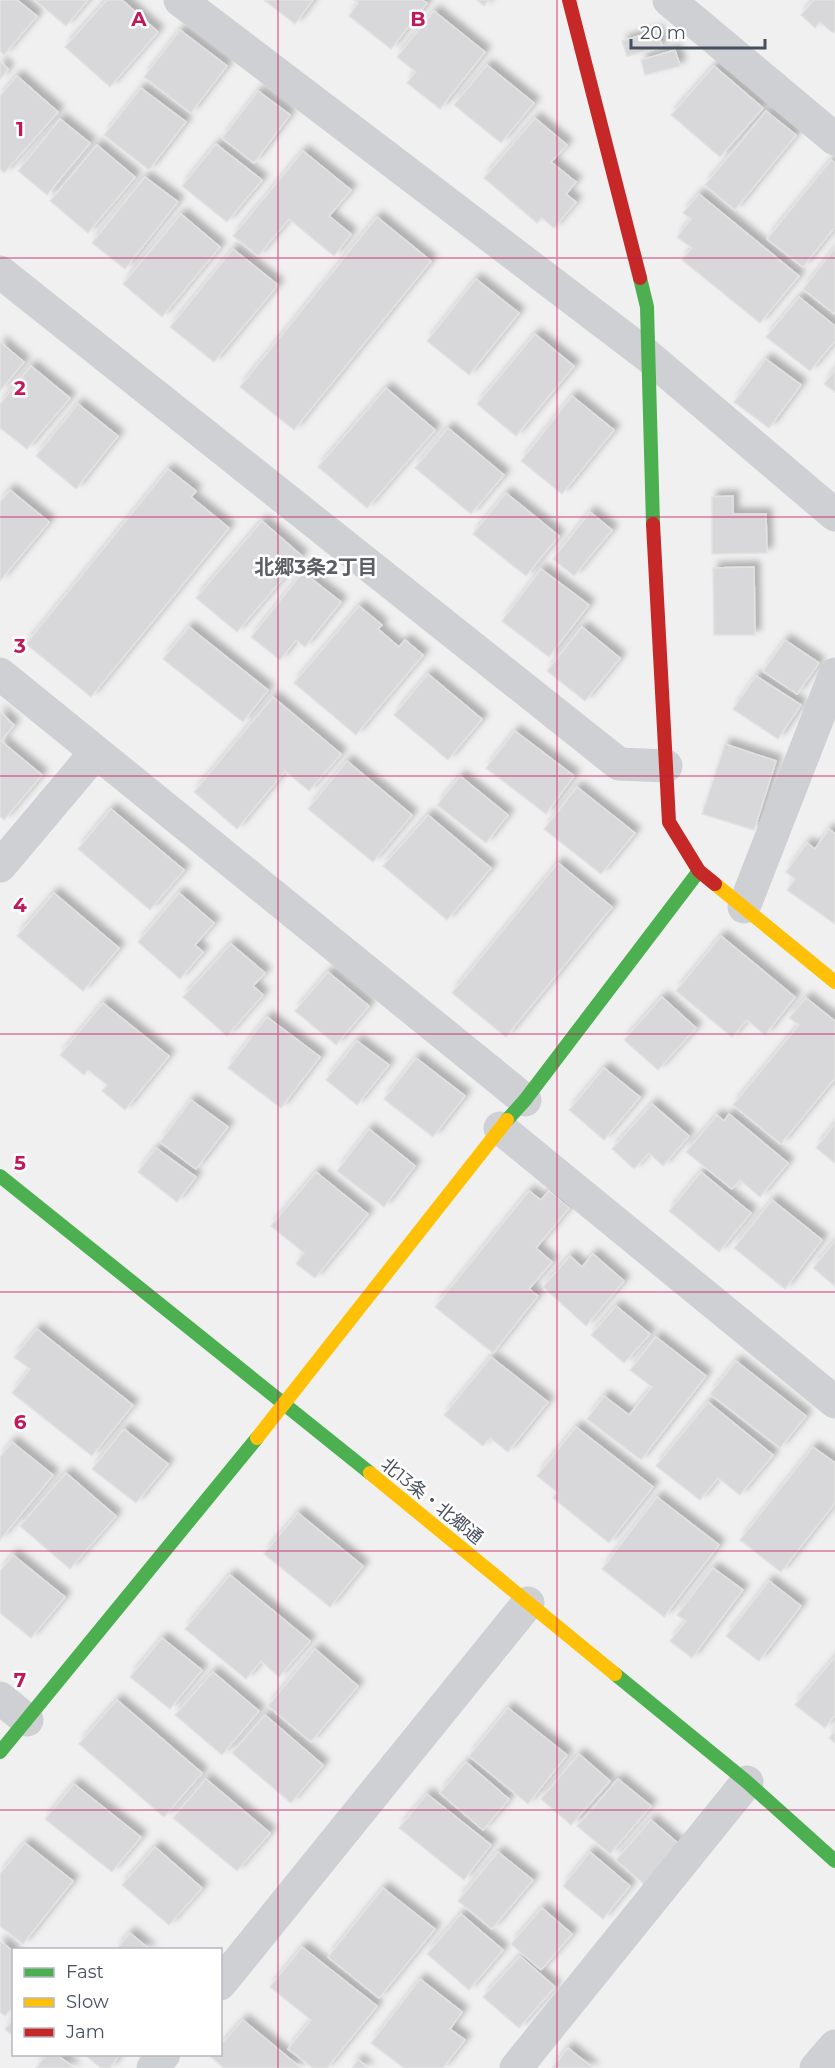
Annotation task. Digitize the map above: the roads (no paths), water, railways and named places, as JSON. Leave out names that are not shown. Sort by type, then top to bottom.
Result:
[{"type":"street","points":[[180,0],[648,356],[835,515]]},
{"type":"street","points":[[569,0],[647,307],[655,578],[669,822],[699,871],[835,982]]},
{"type":"street","points":[[669,0],[835,139]]},
{"type":"street","points":[[0,272],[619,764],[666,766]]},
{"type":"street","points":[[0,674],[525,1100]]},
{"type":"street","points":[[744,908],[832,689]]},
{"type":"street","points":[[0,866],[96,752]]},
{"type":"street","points":[[0,1752],[285,1404],[500,1128],[525,1100],[699,871]]},
{"type":"street","points":[[500,1128],[835,1402]]},
{"type":"street","name":"北13条・北郷通","points":[[0,1176],[285,1404],[747,1782],[835,1861]]},
{"type":"street","points":[[222,1982],[528,1603]]},
{"type":"street","points":[[0,1698],[27,1720]]},
{"type":"street","points":[[516,2068],[747,1782]]},
{"type":"street","points":[[816,2068],[835,2046]]},
{"type":"street","points":[[153,2068],[163,2056]]},
{"type":"district","name":"北郷3条2丁目","points":[[316,567]]}]
